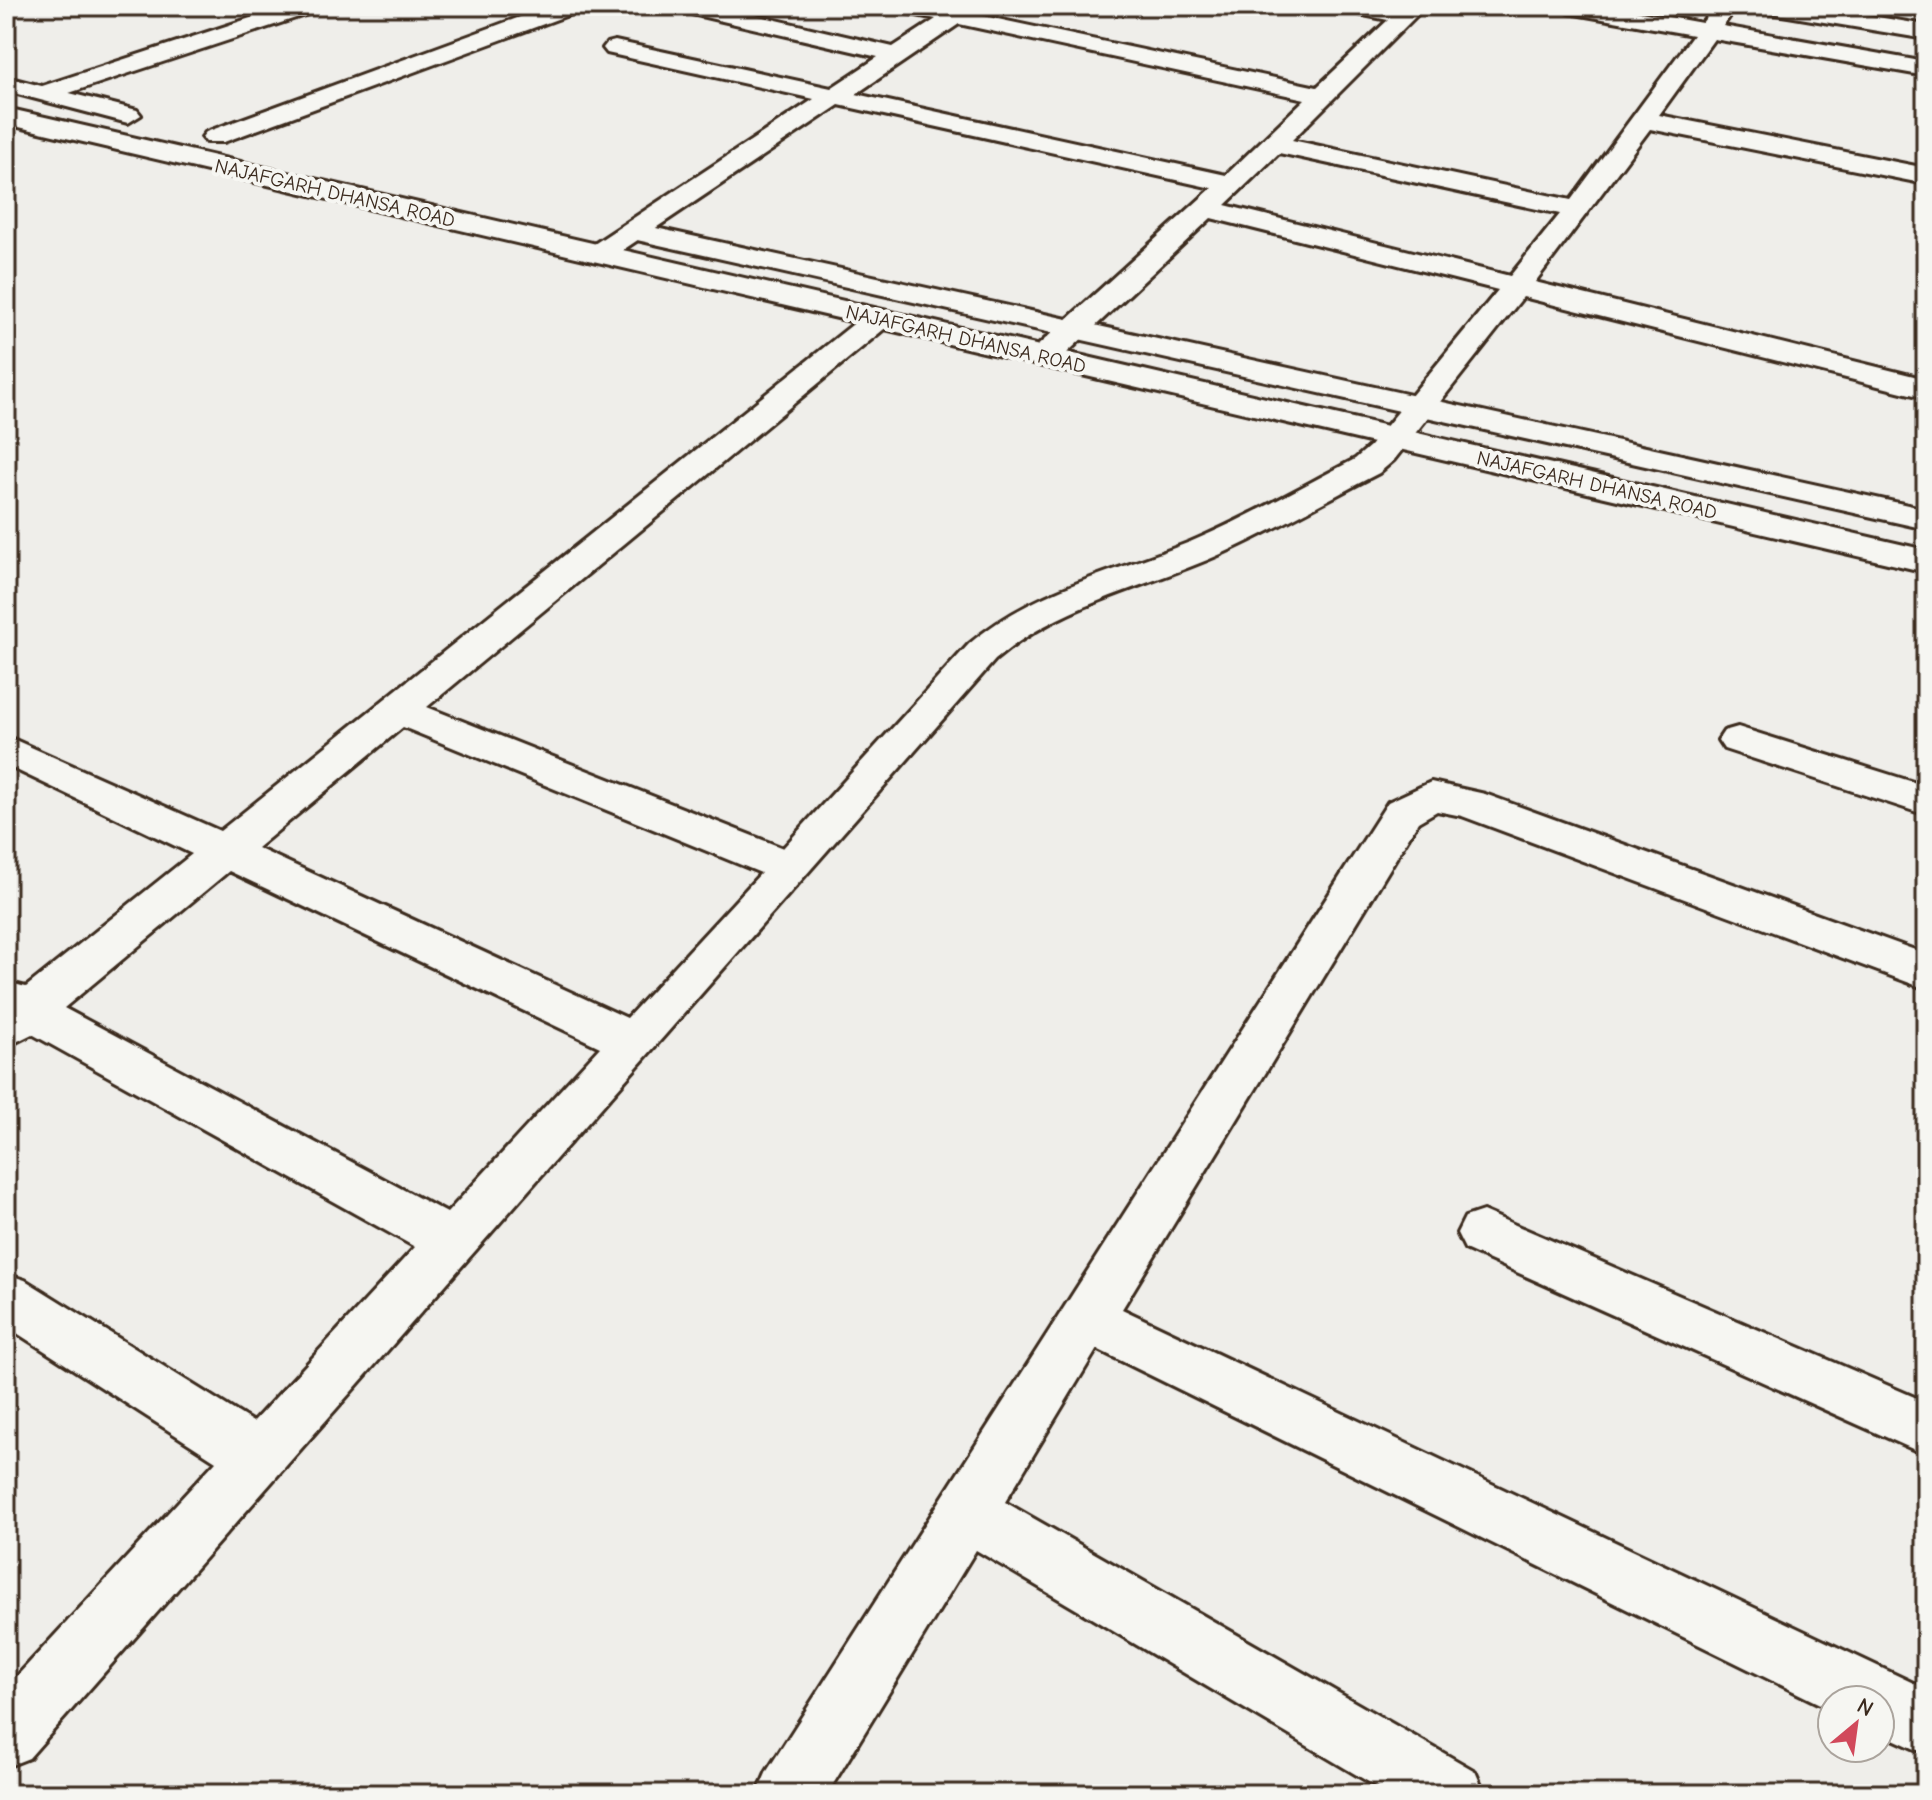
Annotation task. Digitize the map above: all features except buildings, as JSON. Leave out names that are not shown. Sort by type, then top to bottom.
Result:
[{"type":"street","points":[[45,93],[309,6]]},
{"type":"street","points":[[215,137],[571,6]]},
{"type":"street","points":[[905,6],[962,11],[1323,96]]},
{"type":"street","points":[[1352,6],[1410,11]]},
{"type":"street","points":[[1569,6],[1926,69]]},
{"type":"street","points":[[6,1735],[1007,627],[1041,609],[1207,547],[1367,466],[1408,422],[1578,210],[1726,6]]},
{"type":"street","points":[[1770,6],[1926,32]]},
{"type":"street","points":[[700,9],[897,55]]},
{"type":"street","points":[[632,231],[962,11]]},
{"type":"street","points":[[1044,357],[1232,184],[1410,11]]},
{"type":"street","points":[[615,48],[1232,184]]},
{"type":"street","name":"NAJAFGARH DHANSA ROAD","points":[[6,84],[215,137],[508,203]]},
{"type":"street","points":[[60,129],[101,108]]},
{"type":"street","name":"NAJAFGARH DHANSA ROAD","points":[[6,116],[599,239],[878,319],[1044,357],[1926,519]]},
{"type":"street","points":[[1644,120],[1926,176]]},
{"type":"street","points":[[1273,144],[1578,210]]},
{"type":"street","points":[[1206,208],[1926,389]]},
{"type":"street","name":"NAJAFGARH DHANSA ROAD","points":[[599,239],[632,231],[1072,330],[1926,561]]},
{"type":"street","points":[[453,1242],[14,1013],[224,850],[878,319]]},
{"type":"street","points":[[397,710],[790,868]]},
{"type":"street","points":[[1738,740],[1926,801]]},
{"type":"street","points":[[6,749],[634,1042]]},
{"type":"street","points":[[790,1794],[1403,812],[1431,796],[1470,804],[1926,972]]},
{"type":"street","points":[[1483,1233],[1926,1429]]},
{"type":"street","points":[[6,1297],[259,1457]]},
{"type":"street","points":[[1087,1318],[1926,1722]]},
{"type":"street","points":[[966,1512],[1452,1794]]}]
